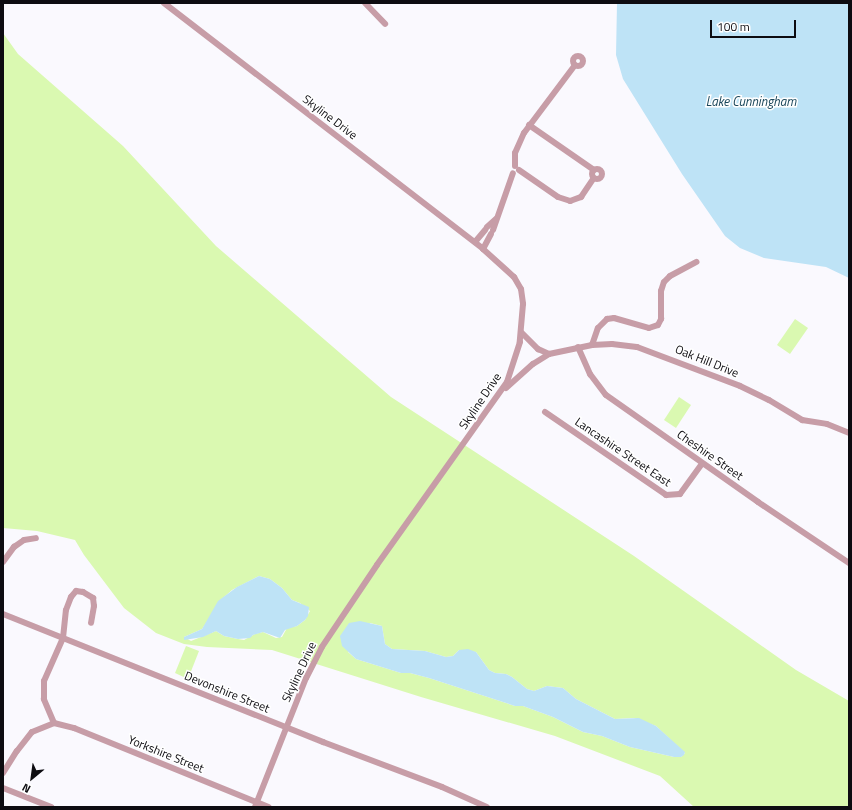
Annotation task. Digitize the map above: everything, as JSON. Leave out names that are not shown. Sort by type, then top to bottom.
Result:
[{"type":"street","name":"Skyline Drive","points":[[164,3],[475,242],[510,271],[518,283],[523,304],[522,333],[513,368],[500,393],[377,565],[330,636],[306,678],[256,804]]},
{"type":"street","points":[[365,3],[385,24]]},
{"type":"street","points":[[483,249],[489,230],[505,200],[516,170],[515,153],[519,143],[529,125],[575,65]]},
{"type":"street","points":[[516,170],[558,197],[570,201],[581,197],[594,178],[600,178],[603,174],[600,170],[594,170],[529,125]]},
{"type":"street","points":[[475,242],[489,230]]},
{"type":"street","points":[[592,345],[598,328],[607,319],[614,318],[649,328],[658,325],[661,319],[661,291],[664,282],[670,276],[696,262]]},
{"type":"street","points":[[522,333],[538,349],[549,354]]},
{"type":"street","name":"Oak Hill Drive","points":[[500,393],[525,370],[549,354],[578,347],[612,344],[636,347],[663,356],[740,386],[769,400],[802,420],[827,424],[849,433]]},
{"type":"street","name":"Cheshire Street","points":[[578,347],[590,374],[606,395],[702,464],[849,563]]},
{"type":"street","name":"Lancashire Street East","points":[[545,412],[666,495],[680,494],[702,464]]},
{"type":"street","points":[[3,562],[14,547],[24,540],[36,538]]},
{"type":"street","points":[[3,773],[17,750],[32,732],[54,723],[44,699],[46,673],[63,638],[64,615],[71,597],[76,591],[83,592],[93,598],[94,606],[91,623]]},
{"type":"street","name":"Devonshire Street","points":[[3,614],[286,728],[442,787],[487,807]]},
{"type":"street","name":"Yorkshire Street","points":[[54,723],[74,728],[256,804],[269,807]]},
{"type":"street","points":[[3,788],[51,807]]},
{"type":"green space","points":[[3,33],[18,54],[123,146],[216,246],[391,397],[634,556],[796,670],[849,701],[849,807],[694,807],[660,776],[555,736],[421,697],[272,650],[207,647],[184,644],[156,633],[124,608],[84,555],[75,540],[37,531],[3,528]],"holes":[[[259,576],[270,579],[282,588],[292,600],[300,603],[310,611],[305,620],[297,626],[287,628],[282,637],[276,638],[263,632],[255,634],[244,640],[224,636],[216,631],[191,641],[184,637],[202,629],[223,598],[232,590]],[[370,623],[382,626],[385,644],[392,649],[425,651],[446,657],[453,656],[459,650],[476,652],[489,670],[495,673],[506,674],[527,689],[534,691],[547,686],[563,688],[576,699],[615,719],[634,718],[656,726],[685,753],[681,757],[674,757],[630,747],[602,736],[583,732],[553,717],[523,706],[515,706],[429,678],[410,673],[401,673],[356,659],[348,652]]]},
{"type":"green space","points":[[795,319],[808,328],[790,354],[777,345]]},
{"type":"green space","points":[[679,397],[691,405],[676,428],[664,420]]},
{"type":"green space","points":[[186,646],[199,651],[188,679],[175,673]]},
{"type":"water","name":"Lake Cunningham","points":[[617,3],[849,3],[849,278],[826,267],[764,258],[740,248],[725,236],[682,174],[623,79],[616,55]]},
{"type":"water","points":[[259,576],[270,579],[282,588],[292,600],[309,607],[308,616],[305,620],[297,626],[285,630],[280,638],[263,632],[253,635],[250,638],[238,639],[224,636],[216,631],[203,637],[184,640],[184,637],[202,629],[218,601],[237,587]]},
{"type":"water","points":[[360,621],[382,626],[385,644],[392,649],[425,651],[446,657],[453,656],[459,650],[468,649],[476,652],[489,670],[512,677],[527,689],[534,691],[547,686],[563,688],[576,699],[615,719],[639,718],[656,726],[685,752],[684,755],[681,757],[674,757],[630,747],[602,736],[583,732],[553,717],[523,706],[515,706],[429,678],[410,673],[401,673],[356,659],[342,646],[340,636],[349,623]]}]
